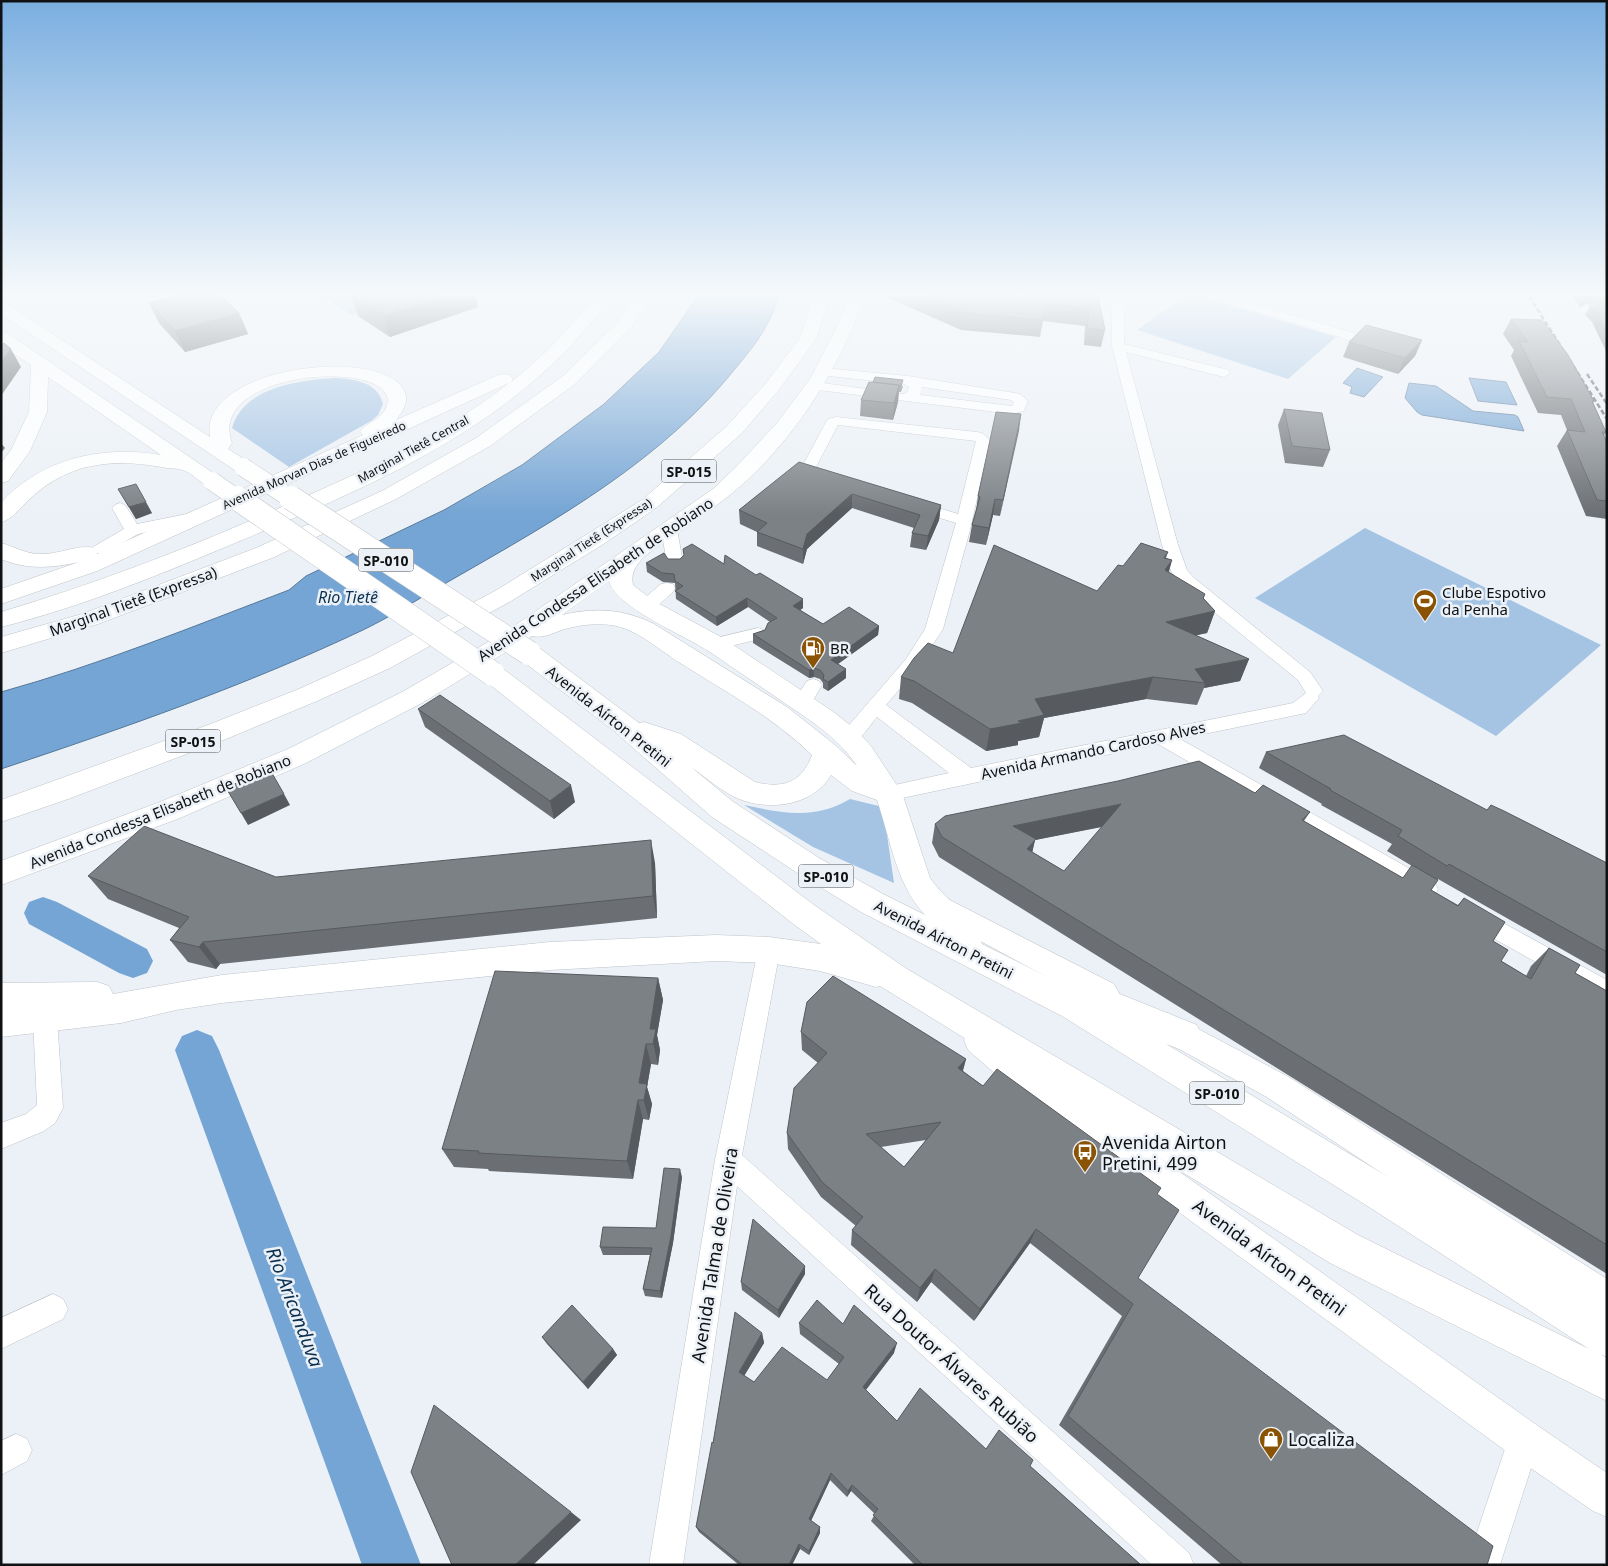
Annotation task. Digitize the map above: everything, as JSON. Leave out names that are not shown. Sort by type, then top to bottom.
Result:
[{"type":"highway","points":[[1,477],[20,451],[38,412],[40,369]]},
{"type":"highway","name":"SP-010","points":[[49,369],[189,466]]},
{"type":"highway","name":"SP-010","points":[[98,369],[243,467],[522,645]]},
{"type":"highway","name":"Avenida Morvan Dias de Figueiredo","points":[[1,597],[89,566],[497,383],[522,369]]},
{"type":"highway","name":"Marginal Tietê Central","points":[[1,620],[140,575],[239,534],[366,477],[447,433],[538,369]]},
{"type":"highway","name":"Marginal Tietê (Expressa)","points":[[1,645],[90,619],[264,553],[389,495],[482,442],[569,380],[580,369]]},
{"type":"highway","name":"Marginal Tietê (Expressa)","points":[[444,629],[504,596],[649,504],[734,430],[772,388],[786,369]]},
{"type":"highway","name":"Avenida Condessa Elisabeth de Robiano","points":[[9,870],[170,810],[297,756],[434,686],[522,645],[631,556],[720,493],[750,466],[786,426],[820,379],[825,369]]},
{"type":"highway","points":[[218,450],[222,442],[218,430],[218,421],[222,412],[238,397],[271,381],[297,374],[330,371],[353,372],[374,377],[388,383],[398,399],[397,406],[388,420],[369,433],[314,460],[308,467]]},
{"type":"highway","points":[[1,516],[23,491],[47,475],[72,465],[124,456],[189,466]]},
{"type":"highway","name":"Avenida Aírton Pretini","points":[[189,466],[493,674],[803,914],[896,979],[1344,1249],[1607,1380]]},
{"type":"highway","points":[[444,629],[481,619],[506,609],[609,550],[716,483],[750,466]]},
{"type":"highway","points":[[1,550],[9,556],[23,560],[43,561],[79,556],[194,519]]},
{"type":"highway","points":[[631,556],[620,578],[622,588],[646,606],[807,693],[826,718],[862,753],[888,793],[916,880],[925,895],[964,936],[970,952]]},
{"type":"highway","points":[[522,645],[574,620],[596,618],[619,619],[638,626],[754,698],[806,734],[857,782],[870,790],[888,793]]},
{"type":"highway","name":"SP-015","points":[[1,811],[58,792],[217,732],[308,695],[381,662],[444,629]]},
{"type":"highway","name":"Avenida Aírton Pretini","points":[[522,645],[623,724],[722,809],[809,866],[872,903],[1074,1006],[1382,1194],[1607,1338]]},
{"type":"highway","points":[[623,724],[672,741],[747,791],[768,796],[788,793],[809,784],[819,772],[826,752]]},
{"type":"highway","points":[[1,997],[164,996],[550,956],[716,948],[769,950],[820,958],[896,979]]},
{"type":"highway","points":[[1051,994],[1072,989],[1185,1036]]},
{"type":"highway","points":[[1,1022],[121,1008],[164,996]]},
{"type":"main road","name":"Avenida Aírton Pretini","points":[[932,902],[1268,1081],[1607,1300]]},
{"type":"main road","name":"Avenida Aírton Pretini","points":[[942,1007],[1039,1091],[1524,1440],[1607,1497]]},
{"type":"street","name":"Avenida Armando Cardoso Alves","points":[[888,793],[1159,736],[1307,699],[1304,676],[1187,581],[1179,571],[1170,545],[1124,369]]},
{"type":"street","points":[[1209,369],[1224,373]]},
{"type":"street","points":[[820,379],[913,382],[1015,397],[1021,401],[1019,408],[1012,410],[910,398],[820,379]]},
{"type":"street","points":[[910,398],[916,386],[913,382]]},
{"type":"street","points":[[838,483],[809,472],[809,467],[833,422],[836,421],[977,436],[983,440],[963,525],[934,628],[912,663],[848,738]]},
{"type":"street","points":[[896,500],[963,525]]},
{"type":"street","points":[[120,508],[133,530]]},
{"type":"street","points":[[99,550],[133,530],[194,519]]},
{"type":"street","points":[[669,529],[675,563]]},
{"type":"street","points":[[646,606],[667,588]]},
{"type":"street","points":[[714,644],[758,634]]},
{"type":"street","points":[[875,706],[967,776]]},
{"type":"street","points":[[1159,736],[1607,992]]},
{"type":"street","name":"Avenida Talma de Oliveira","points":[[666,1563],[728,1160],[769,950]]},
{"type":"street","points":[[1,1136],[40,1121],[46,1116],[50,1108],[44,1018]]},
{"type":"street","name":"Rua Doutor Álvares Rubião","points":[[728,1160],[1176,1565]]},
{"type":"street","points":[[1,1334],[53,1309]]},
{"type":"street","points":[[1482,1565],[1524,1440]]},
{"type":"shaded area","points":[[1257,369],[1299,369],[1288,379]]},
{"type":"shaded area","points":[[335,378],[350,379],[371,386],[383,404],[378,415],[371,421],[289,467],[232,428],[238,414],[248,403],[274,388],[306,381]]},
{"type":"shaded area","name":"Clube Espotivo da Penha","points":[[1365,528],[1601,645],[1496,736],[1255,598]]},
{"type":"shaded area","points":[[850,799],[883,807],[894,883],[813,847],[744,805],[798,813],[824,810]]},
{"type":"water","name":"Rio Tietê","points":[[641,369],[734,369],[710,398],[678,429],[607,485],[531,534],[397,612],[319,650],[185,705],[1,769],[1,692],[74,670],[289,590],[306,576],[444,510],[522,465],[604,404]]},
{"type":"water","points":[[1356,369],[1383,377],[1364,397],[1350,393],[1352,387],[1343,383]]},
{"type":"water","points":[[1469,378],[1506,382],[1517,405],[1478,401]]},
{"type":"water","points":[[1409,383],[1436,386],[1473,411],[1515,415],[1518,417],[1524,431],[1422,415],[1405,398]]},
{"type":"building","points":[[1533,369],[1576,369],[1594,401],[1592,401],[1606,432],[1602,432],[1607,442],[1607,501],[1597,500],[1567,430],[1585,432],[1571,399],[1547,397]]},
{"type":"building","points":[[875,377],[903,380],[901,386],[899,386],[873,382]]},
{"type":"building","points":[[869,382],[899,385],[894,403],[861,400]]},
{"type":"building","points":[[1284,409],[1322,413],[1330,450],[1292,446]]},
{"type":"building","points":[[996,412],[1021,414],[1003,500],[995,499],[989,528],[972,525],[980,497],[978,496]]},
{"type":"building","points":[[799,462],[941,505],[928,536],[912,533],[920,515],[852,494],[807,534],[803,549],[757,532],[767,523],[739,510]]},
{"type":"building","points":[[136,484],[146,502],[129,507],[118,489]]},
{"type":"building","points":[[1141,543],[1168,552],[1164,558],[1172,560],[1165,570],[1205,594],[1203,598],[1215,611],[1166,622],[1249,659],[1195,669],[1205,683],[1153,677],[1035,699],[1044,715],[1018,721],[1022,723],[990,729],[914,681],[901,677],[914,658],[928,643],[953,653],[994,545],[1097,591],[1118,565],[1123,566]]},
{"type":"building","points":[[692,544],[724,564],[725,555],[756,575],[760,573],[803,599],[793,606],[823,624],[849,607],[879,626],[831,660],[846,669],[828,682],[823,679],[824,675],[820,670],[814,668],[809,670],[753,634],[765,630],[768,623],[777,618],[747,598],[716,617],[675,591],[683,586],[675,581],[674,574],[662,573],[646,563],[664,553],[668,559],[680,559],[684,555],[683,549]]},
{"type":"building","points":[[440,695],[571,785],[550,801],[418,709]]},
{"type":"building","points":[[1344,735],[1487,810],[1491,805],[1607,863],[1607,952],[1449,864],[1447,866],[1398,836],[1402,830],[1266,752]]},
{"type":"building","points":[[1199,761],[1255,793],[1263,785],[1310,812],[1302,820],[1403,878],[1412,865],[1438,880],[1431,890],[1458,906],[1464,898],[1505,922],[1493,941],[1508,950],[1501,961],[1531,979],[1549,948],[1580,965],[1575,973],[1607,991],[1607,1245],[942,837],[935,824],[945,816],[1118,781]],"holes":[[[1121,804],[1064,871],[1027,849],[1036,839],[1013,826]]]},
{"type":"building","points":[[269,768],[284,794],[241,813],[226,788]]},
{"type":"building","points":[[144,826],[276,877],[651,840],[653,896],[203,942],[199,947],[170,940],[189,917],[88,876]]},
{"type":"building","points":[[495,971],[658,978],[650,1029],[656,1029],[653,1044],[646,1044],[639,1083],[647,1084],[644,1100],[638,1100],[627,1161],[478,1153],[479,1151],[442,1149]]},
{"type":"building","points":[[833,976],[966,1059],[958,1068],[983,1086],[997,1069],[1161,1188],[1157,1194],[1179,1210],[1138,1278],[1493,1546],[1487,1565],[1244,1565],[1068,1416],[1133,1304],[1036,1229],[980,1309],[935,1269],[920,1288],[852,1230],[863,1217],[822,1182],[787,1133],[794,1088],[827,1053],[801,1032],[807,1002]],"holes":[[[941,1122],[904,1167],[866,1134]]]},
{"type":"building","points":[[664,1168],[680,1169],[671,1236],[660,1291],[643,1289],[652,1248],[600,1247],[603,1227],[656,1228]]},
{"type":"building","points":[[753,1219],[805,1266],[778,1310],[741,1282]]},
{"type":"building","points":[[817,1300],[843,1324],[854,1305],[897,1343],[863,1387],[897,1421],[920,1388],[986,1449],[999,1430],[1033,1460],[1030,1466],[1141,1565],[923,1565],[873,1515],[878,1509],[852,1485],[848,1491],[831,1473],[809,1519],[820,1527],[809,1551],[799,1544],[789,1565],[743,1565],[696,1527],[713,1443],[735,1312],[762,1333],[739,1372],[754,1382],[782,1347],[827,1380],[844,1357],[799,1323]]},
{"type":"building","points":[[572,1305],[613,1349],[583,1382],[542,1337]]},
{"type":"building","points":[[434,1405],[571,1512],[515,1565],[452,1565],[411,1472]]},
{"type":"waterway","name":"Rio Aricanduva","points":[[43,913],[133,961]]},
{"type":"waterway","name":"Rio Aricanduva","points":[[197,1050],[392,1565]]},
{"type":"railway","points":[[1575,369],[1607,419]]},
{"type":"railway","points":[[1587,374],[1607,404]]},
{"type":"place","name":"Clube Espotivo da Penha","points":[[1425,622]]},
{"type":"place","name":"BR","points":[[813,669]]},
{"type":"place","name":"Avenida Airton Pretini, 499","points":[[1085,1173]]},
{"type":"place","name":"Localiza","points":[[1271,1460]]}]
